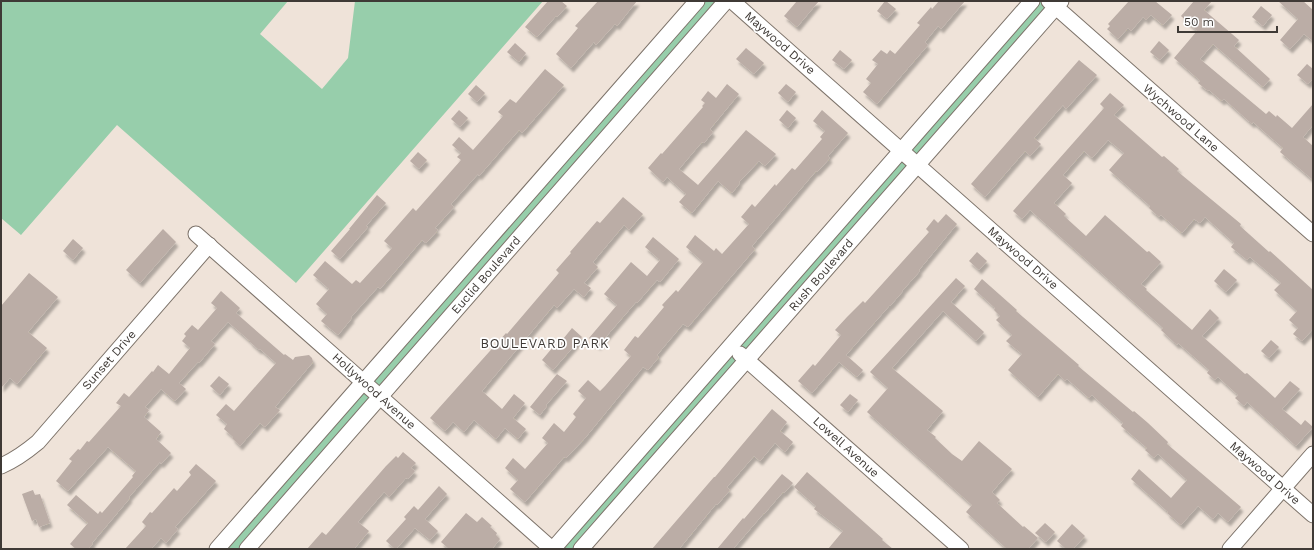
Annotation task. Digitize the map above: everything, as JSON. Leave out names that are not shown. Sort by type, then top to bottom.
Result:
[{"type":"street","name":"Euclid Boulevard","points":[[217,549],[697,1]]},
{"type":"street","name":"Euclid Boulevard","points":[[247,549],[726,1]]},
{"type":"street","name":"Maywood Drive","points":[[732,1],[1313,515]]},
{"type":"street","name":"Rush Boulevard","points":[[552,549],[1032,1]]},
{"type":"street","name":"Rush Boulevard","points":[[581,549],[918,165],[1055,3]]},
{"type":"street","name":"Wychwood Lane","points":[[1055,3],[1313,234]]},
{"type":"street","points":[[542,178],[558,193]]},
{"type":"street","name":"Hollywood Avenue","points":[[196,234],[552,549]]},
{"type":"street","name":"Sunset Drive","points":[[1,466],[26,452],[38,442],[209,246]]},
{"type":"street","name":"Lowell Avenue","points":[[731,346],[961,549]]},
{"type":"street","points":[[1230,549],[1313,454]]},
{"type":"green space","points":[[1,1],[288,1],[260,34],[322,89],[348,58],[355,1],[543,1],[296,283],[117,125],[21,235],[1,218]]},
{"type":"green space","points":[[697,1],[726,1],[247,549],[217,549]]},
{"type":"green space","points":[[1032,1],[1061,1],[581,549],[553,549]]},
{"type":"building","points":[[548,1],[561,1],[567,6],[537,37],[525,27]]},
{"type":"building","points":[[598,1],[637,1],[617,26],[615,24],[596,45],[594,42],[571,68],[556,54],[578,28],[575,26]]},
{"type":"building","points":[[797,1],[819,1],[797,27],[784,16]]},
{"type":"building","points":[[885,1],[896,9],[887,19],[877,11]]},
{"type":"building","points":[[939,1],[965,1],[941,29],[938,26],[925,42],[928,45],[877,104],[863,92],[871,83],[866,79],[878,64],[872,60],[881,50],[887,54],[890,50],[895,54],[920,25],[917,23],[931,7],[932,9]]},
{"type":"building","points":[[1129,1],[1155,1],[1172,15],[1163,25],[1151,15],[1146,20],[1143,17],[1131,31],[1128,28],[1118,39],[1107,29],[1110,26],[1108,24]]},
{"type":"building","points":[[1194,1],[1212,1],[1204,10],[1239,40],[1234,46],[1270,79],[1263,87],[1213,44],[1200,59],[1266,114],[1269,111],[1276,117],[1277,115],[1292,128],[1313,104],[1313,125],[1303,137],[1313,146],[1313,180],[1280,152],[1283,148],[1253,122],[1252,124],[1224,99],[1222,101],[1198,83],[1200,81],[1174,58],[1197,31],[1181,16]]},
{"type":"building","points":[[1278,1],[1303,1],[1313,10],[1313,41],[1304,34],[1290,49],[1280,40],[1298,19]]},
{"type":"building","points":[[1261,6],[1272,15],[1263,26],[1252,17]]},
{"type":"building","points":[[1159,41],[1169,50],[1160,60],[1150,52]]},
{"type":"building","points":[[515,43],[526,53],[519,62],[507,52]]},
{"type":"building","points":[[746,48],[764,63],[754,74],[736,59]]},
{"type":"building","points":[[840,50],[852,60],[844,69],[832,60]]},
{"type":"building","points":[[1079,60],[1097,75],[1066,109],[1063,105],[1034,138],[1041,144],[1030,156],[1025,151],[985,197],[971,184]]},
{"type":"building","points":[[1307,64],[1313,69],[1313,79],[1308,84],[1297,75]]},
{"type":"building","points":[[545,69],[564,85],[522,133],[519,130],[479,176],[478,174],[451,204],[454,207],[435,228],[438,230],[426,243],[422,240],[380,289],[378,287],[351,317],[352,318],[338,335],[321,321],[327,314],[316,304],[329,289],[313,275],[325,261],[352,284],[356,280],[360,283],[392,248],[384,241],[413,208],[416,211],[461,160],[457,157],[461,153],[452,145],[459,137],[473,150],[503,116],[498,112],[510,99],[516,103]]},
{"type":"building","points":[[727,84],[739,94],[710,129],[713,132],[704,143],[702,142],[679,169],[698,185],[746,130],[776,154],[765,166],[759,161],[739,182],[740,183],[732,193],[718,181],[692,213],[679,202],[686,194],[667,177],[663,182],[648,168],[703,107],[702,106],[705,103],[701,100],[708,91],[716,98]]},
{"type":"building","points":[[786,84],[796,92],[788,102],[778,93]]},
{"type":"building","points":[[476,85],[485,93],[477,102],[468,94]]},
{"type":"building","points":[[1110,93],[1124,105],[1114,115],[1162,157],[1164,156],[1179,169],[1177,171],[1241,224],[1240,226],[1313,290],[1313,329],[1302,341],[1293,334],[1298,328],[1289,320],[1297,311],[1274,290],[1281,283],[1250,257],[1247,260],[1231,247],[1234,243],[1205,217],[1200,223],[1194,219],[1182,233],[1161,215],[1159,217],[1149,208],[1150,206],[1109,170],[1124,153],[1108,140],[1092,158],[1084,151],[1063,175],[1072,183],[1054,203],[1066,214],[1064,216],[1086,236],[1105,215],[1147,252],[1149,251],[1161,262],[1141,284],[1147,289],[1146,290],[1192,330],[1210,309],[1219,318],[1202,336],[1275,398],[1290,381],[1300,389],[1282,409],[1301,425],[1305,420],[1313,427],[1296,446],[1247,402],[1244,406],[1235,398],[1238,395],[1218,377],[1215,380],[1207,373],[1209,370],[1178,343],[1177,345],[1161,330],[1163,328],[1030,210],[1022,219],[1013,211],[1104,108],[1100,104]]},
{"type":"building","points":[[459,110],[468,118],[460,127],[451,119]]},
{"type":"building","points":[[787,110],[796,118],[788,128],[779,120]]},
{"type":"building","points":[[822,110],[848,133],[828,156],[830,158],[817,172],[816,171],[752,246],[755,249],[688,327],[683,324],[657,355],[659,357],[648,370],[643,367],[585,438],[566,458],[564,457],[525,502],[510,489],[518,480],[505,468],[513,458],[525,469],[548,443],[542,438],[554,423],[564,432],[576,417],[573,414],[586,398],[578,391],[588,380],[600,391],[631,356],[624,350],[635,336],[638,338],[664,307],[662,305],[676,290],[678,292],[703,262],[686,247],[695,235],[714,251],[716,248],[722,254],[749,224],[741,217],[752,204],[755,207],[775,184],[776,186],[792,168],[795,170],[822,139],[820,137],[825,131],[813,121]]},
{"type":"building","points":[[418,152],[427,160],[419,169],[410,161]]},
{"type":"building","points":[[377,195],[386,203],[366,226],[368,227],[340,259],[331,251]]},
{"type":"building","points":[[623,197],[643,214],[629,230],[624,225],[593,262],[598,267],[584,283],[591,288],[584,297],[574,289],[557,308],[554,305],[482,391],[502,409],[514,394],[525,403],[513,418],[526,429],[518,439],[505,428],[496,439],[474,420],[464,432],[453,422],[445,431],[430,418],[506,333],[507,334],[559,273],[556,270],[597,221],[600,223]]},
{"type":"building","points":[[946,214],[957,224],[919,270],[920,271],[846,355],[863,370],[857,377],[839,362],[812,393],[798,381],[813,364],[815,366],[841,335],[835,330],[863,301],[865,303],[929,232],[926,229],[934,219],[938,223]]},
{"type":"building","points":[[163,229],[176,242],[140,283],[126,270]]},
{"type":"building","points":[[653,237],[679,259],[660,282],[657,280],[637,303],[636,302],[598,346],[589,338],[617,305],[604,294],[631,262],[647,276],[660,260],[645,247]]},
{"type":"building","points":[[73,239],[83,248],[73,260],[63,251]]},
{"type":"building","points":[[977,252],[987,261],[979,270],[969,261]]},
{"type":"building","points":[[1224,269],[1237,280],[1226,292],[1214,281]]},
{"type":"building","points":[[29,273],[58,297],[28,332],[47,348],[17,384],[10,378],[1,388],[1,306]]},
{"type":"building","points":[[956,278],[965,286],[951,302],[984,332],[976,341],[943,311],[892,368],[943,411],[927,430],[952,454],[962,461],[979,441],[1012,469],[992,492],[1000,500],[997,503],[1023,527],[1024,526],[1038,538],[1028,549],[1007,549],[966,512],[972,505],[867,412],[888,388],[870,372]]},
{"type":"building","points":[[982,279],[1017,310],[1016,311],[1079,365],[1078,366],[1148,423],[1168,442],[1167,444],[1241,507],[1228,522],[1218,513],[1213,519],[1198,506],[1181,525],[1131,479],[1139,469],[1171,498],[1187,480],[1158,454],[1154,458],[1145,450],[1147,448],[1121,426],[1123,423],[1092,395],[1089,398],[1067,379],[1065,381],[1058,374],[1038,397],[1008,370],[1022,354],[1006,341],[1012,335],[996,320],[1000,316],[994,310],[995,308],[974,289]]},
{"type":"building","points":[[221,291],[240,308],[236,313],[284,355],[285,354],[293,360],[295,357],[309,355],[313,362],[275,407],[280,410],[265,427],[260,423],[240,446],[224,429],[227,424],[216,415],[226,404],[234,411],[276,363],[228,322],[211,341],[215,344],[179,383],[186,389],[175,401],[161,389],[145,407],[149,410],[144,417],[161,432],[156,439],[171,453],[161,464],[160,462],[129,497],[130,498],[92,543],[93,544],[88,549],[76,549],[70,544],[88,523],[67,505],[76,495],[98,514],[100,511],[102,513],[133,477],[132,476],[136,471],[108,447],[68,491],[56,481],[72,461],[69,459],[78,449],[80,450],[87,441],[89,442],[121,406],[116,403],[124,393],[129,397],[158,365],[169,374],[190,348],[182,341],[186,336],[184,334],[192,325],[198,330],[217,308],[211,303]]},
{"type":"building","points":[[572,328],[582,337],[553,370],[542,360],[553,347],[555,349]]},
{"type":"building","points":[[1271,340],[1279,347],[1269,358],[1261,351]]},
{"type":"building","points":[[557,374],[567,381],[546,405],[547,406],[540,415],[530,407]]},
{"type":"building","points":[[219,376],[229,384],[220,395],[210,386]]},
{"type":"building","points":[[850,394],[858,400],[848,412],[840,405]]},
{"type":"building","points":[[772,409],[787,422],[780,431],[793,442],[785,452],[775,443],[760,461],[754,456],[727,487],[730,490],[717,505],[716,504],[679,549],[652,549],[715,477]]},
{"type":"building","points":[[403,452],[416,463],[411,468],[415,471],[408,479],[406,478],[389,497],[384,492],[358,522],[369,531],[354,549],[307,549],[322,532],[326,535],[386,466],[396,456],[398,458]]},
{"type":"building","points":[[196,464],[216,481],[175,527],[178,529],[166,543],[161,538],[151,549],[125,549],[146,526],[142,522],[150,512],[152,513],[174,488],[177,491],[191,475],[189,472]]},
{"type":"building","points":[[807,472],[893,549],[828,549],[843,531],[814,509],[816,506],[794,487]]},
{"type":"building","points":[[782,474],[793,483],[784,493],[783,492],[733,549],[717,549],[743,518],[744,519]]},
{"type":"building","points":[[439,486],[447,494],[425,519],[438,531],[430,540],[415,528],[395,549],[386,541],[406,519],[404,517],[414,506],[418,510]]},
{"type":"building","points":[[33,490],[35,495],[40,494],[50,523],[39,527],[36,519],[32,521],[22,494]]},
{"type":"building","points":[[466,513],[477,522],[482,517],[492,526],[490,527],[497,533],[496,535],[500,539],[492,549],[449,549],[441,542]]},
{"type":"building","points":[[1045,523],[1055,532],[1046,542],[1035,533]]},
{"type":"building","points":[[1072,524],[1085,536],[1073,549],[1066,549],[1057,541]]},
{"type":"district","name":"BOULEVARD PARK","points":[[545,343]]}]
